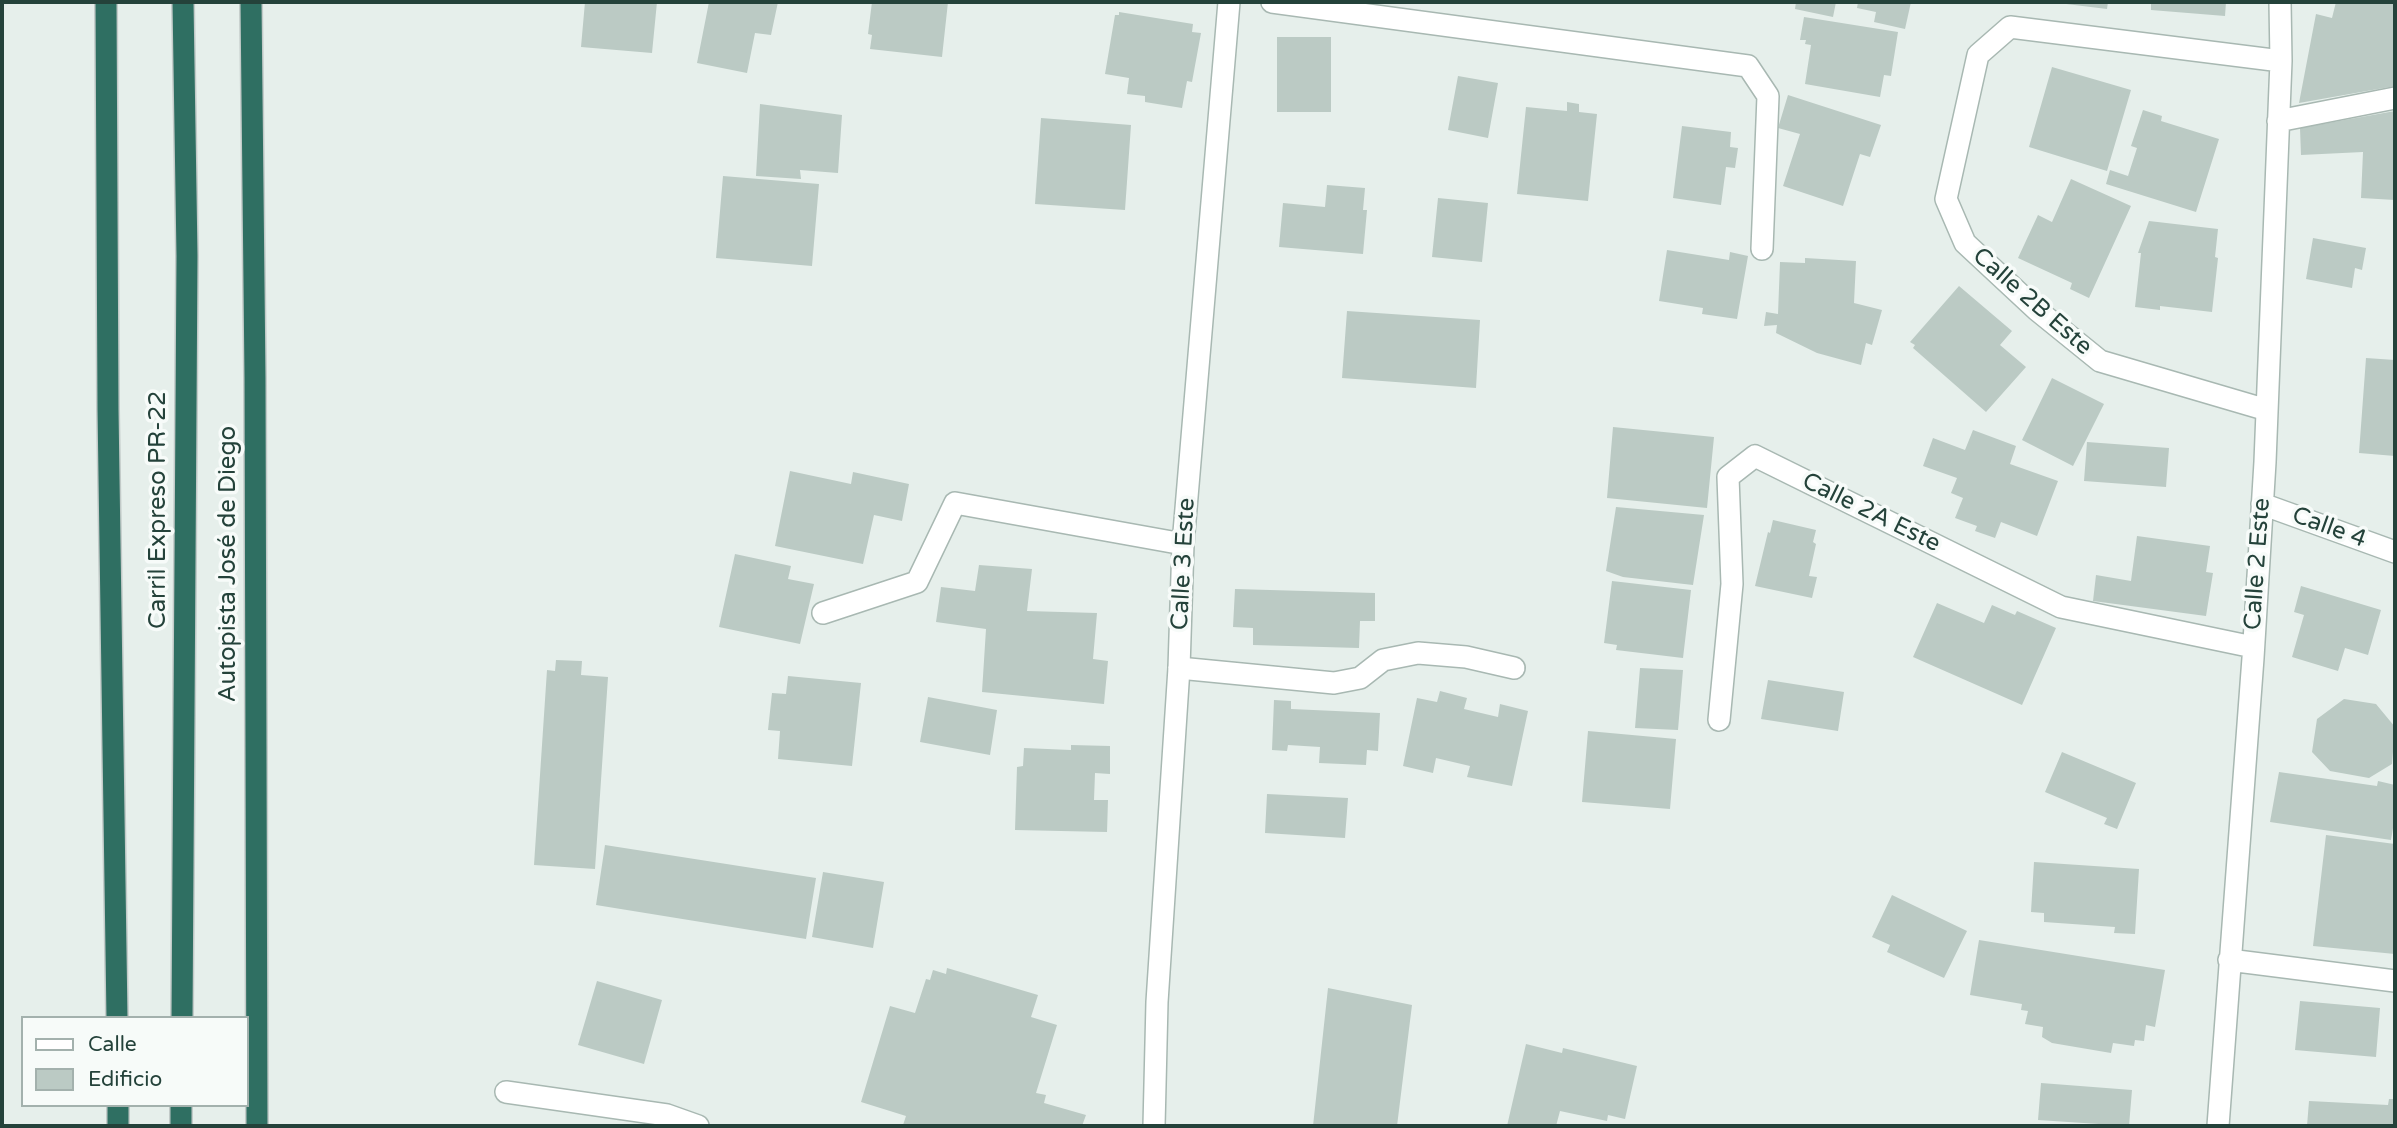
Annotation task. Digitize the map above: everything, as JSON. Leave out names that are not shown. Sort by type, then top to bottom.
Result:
[{"type":"highway","points":[[106,2],[108,409],[117,1016]]},
{"type":"highway","name":"Carril Expreso PR-22","points":[[182,1016],[187,256],[183,2]]},
{"type":"highway","name":"Autopista José de Diego","points":[[251,2],[257,1126]]},
{"type":"highway","points":[[118,1107],[118,1126]]},
{"type":"highway","points":[[181,1107],[181,1126]]},
{"type":"street","name":"Calle 3 Este","points":[[1154,1126],[1157,1002],[1179,668],[1183,544],[1229,2]]},
{"type":"street","points":[[1272,2],[1748,66],[1768,96],[1762,249]]},
{"type":"street","name":"Calle 2 Este","points":[[2218,1126],[2262,504],[2281,61],[2280,2]]},
{"type":"street","name":"Calle 2B Este","points":[[2267,410],[2100,361],[2037,310],[1965,243],[1946,199],[1978,55],[2010,27],[2281,61]]},
{"type":"street","points":[[2278,121],[2395,98]]},
{"type":"street","name":"Calle 2A Este","points":[[1719,720],[1732,584],[1728,477],[1755,456],[2062,607],[2253,647]]},
{"type":"street","points":[[823,613],[917,582],[955,503],[1183,544]]},
{"type":"street","name":"Calle 4","points":[[2262,504],[2395,552]]},
{"type":"street","points":[[1179,668],[1334,683],[1360,678],[1383,660],[1418,653],[1466,657],[1514,668]]},
{"type":"street","points":[[2229,960],[2395,981]]},
{"type":"street","points":[[506,1092],[667,1115],[698,1126]]},
{"type":"building","points":[[585,2],[657,2],[652,53],[581,47]]},
{"type":"building","points":[[709,2],[778,2],[771,35],[755,33],[747,73],[697,63]]},
{"type":"building","points":[[872,2],[948,2],[942,57],[870,49],[872,35],[868,34]]},
{"type":"building","points":[[1796,2],[1836,2],[1833,17],[1795,9]]},
{"type":"building","points":[[1858,2],[1911,2],[1905,29],[1874,22],[1876,12],[1857,8]]},
{"type":"building","points":[[2058,2],[2108,2],[2107,9]]},
{"type":"building","points":[[2151,2],[2226,2],[2225,16],[2151,10]]},
{"type":"building","points":[[2336,2],[2395,2],[2395,86],[2299,103],[2316,14],[2332,18]]},
{"type":"building","points":[[1119,12],[1193,24],[1192,32],[1201,33],[1192,82],[1187,81],[1182,108],[1145,102],[1145,96],[1127,94],[1129,78],[1105,74],[1115,15],[1119,15]]},
{"type":"building","points":[[1804,17],[1898,32],[1891,76],[1884,75],[1880,97],[1805,84],[1811,45],[1805,44],[1806,40],[1800,40]]},
{"type":"building","points":[[1277,37],[1331,37],[1331,112],[1277,112]]},
{"type":"building","points":[[2052,67],[2131,90],[2107,171],[2029,147]]},
{"type":"building","points":[[1458,76],[1498,83],[1488,138],[1448,130]]},
{"type":"building","points":[[1788,95],[1881,125],[1870,157],[1860,154],[1843,206],[1783,186],[1800,134],[1778,128]]},
{"type":"building","points":[[1567,102],[1579,104],[1579,112],[1597,114],[1588,201],[1517,194],[1526,107],[1567,111]]},
{"type":"building","points":[[760,104],[842,115],[838,173],[800,170],[801,179],[756,176]]},
{"type":"building","points":[[2143,110],[2162,116],[2161,121],[2219,139],[2196,212],[2106,184],[2110,170],[2128,176],[2137,148],[2131,146]]},
{"type":"building","points":[[2395,111],[2395,200],[2361,198],[2363,152],[2301,155],[2300,128]]},
{"type":"building","points":[[1041,118],[1131,125],[1125,210],[1035,204]]},
{"type":"building","points":[[1682,126],[1731,132],[1730,147],[1738,148],[1735,168],[1726,167],[1721,205],[1673,198]]},
{"type":"building","points":[[723,176],[819,184],[812,266],[716,258]]},
{"type":"building","points":[[2071,179],[2131,206],[2089,298],[2070,289],[2072,283],[2018,258],[2038,215],[2052,222]]},
{"type":"building","points":[[1327,185],[1365,188],[1363,210],[1367,210],[1363,254],[1279,247],[1283,203],[1325,207]]},
{"type":"building","points":[[1438,198],[1488,203],[1482,262],[1432,257]]},
{"type":"building","points":[[2149,221],[2218,229],[2212,312],[2160,306],[2160,310],[2135,307],[2141,253],[2138,253]]},
{"type":"building","points":[[2313,238],[2366,248],[2362,270],[2355,268],[2352,288],[2306,279]]},
{"type":"building","points":[[1667,250],[1729,260],[1730,252],[1748,256],[1737,319],[1702,314],[1703,308],[1659,301]]},
{"type":"building","points":[[1805,258],[1856,261],[1854,303],[1882,310],[1872,345],[1866,343],[1861,365],[1817,353],[1776,333],[1777,325],[1764,326],[1766,312],[1778,314],[1780,262],[1805,263]]},
{"type":"building","points":[[1959,286],[2012,331],[2000,345],[2026,367],[1986,412],[1913,348],[1915,345],[1910,342]]},
{"type":"building","points":[[1347,311],[1480,320],[1476,388],[1342,378]]},
{"type":"building","points":[[2366,358],[2395,360],[2395,456],[2359,453]]},
{"type":"building","points":[[2052,378],[2104,404],[2073,466],[2022,440]]},
{"type":"building","points":[[1613,427],[1714,437],[1707,508],[1607,498]]},
{"type":"building","points":[[1973,430],[2016,446],[2010,464],[2058,481],[2037,536],[2001,522],[1995,538],[1975,531],[1977,526],[1955,518],[1963,498],[1951,493],[1957,478],[1923,466],[1933,438],[1965,450]]},
{"type":"building","points":[[2087,442],[2169,448],[2166,487],[2084,481]]},
{"type":"building","points":[[790,471],[851,484],[853,472],[909,484],[902,521],[874,515],[863,564],[775,546]]},
{"type":"building","points":[[1616,507],[1704,515],[1693,585],[1623,577],[1606,571]]},
{"type":"building","points":[[1773,520],[1816,530],[1813,542],[1816,544],[1809,576],[1817,577],[1812,598],[1755,586]]},
{"type":"building","points":[[2137,536],[2210,546],[2206,572],[2213,573],[2206,616],[2093,601],[2096,575],[2131,581]]},
{"type":"building","points":[[735,554],[791,566],[788,579],[814,584],[800,644],[719,627]]},
{"type":"building","points":[[979,565],[1032,569],[1027,611],[1097,613],[1093,659],[1108,661],[1104,704],[982,692],[986,629],[936,622],[941,587],[975,591]]},
{"type":"building","points":[[1612,581],[1691,590],[1683,658],[1616,650],[1617,645],[1604,643]]},
{"type":"building","points":[[2301,586],[2381,610],[2368,655],[2345,648],[2338,671],[2292,657],[2304,615],[2294,612]]},
{"type":"building","points":[[1235,589],[1375,593],[1375,621],[1360,621],[1359,648],[1253,645],[1253,628],[1233,627]]},
{"type":"building","points":[[1937,603],[1984,623],[1992,605],[2015,615],[2017,611],[2056,628],[2022,705],[1913,657]]},
{"type":"building","points":[[556,660],[582,661],[581,675],[608,677],[595,869],[534,865],[547,670],[555,671]]},
{"type":"building","points":[[1640,668],[1683,670],[1678,730],[1635,728]]},
{"type":"building","points":[[788,676],[861,683],[852,766],[778,759],[780,731],[768,730],[772,693],[786,694]]},
{"type":"building","points":[[1768,680],[1844,692],[1838,731],[1761,719]]},
{"type":"building","points":[[1440,691],[1467,698],[1464,709],[1498,717],[1500,704],[1528,711],[1512,786],[1467,777],[1470,766],[1436,758],[1433,773],[1403,766],[1417,698],[1437,702]]},
{"type":"building","points":[[928,697],[997,710],[990,755],[920,742]]},
{"type":"building","points":[[2344,699],[2376,704],[2395,727],[2392,764],[2369,778],[2330,771],[2312,752],[2317,719]]},
{"type":"building","points":[[1274,700],[1291,701],[1291,709],[1380,713],[1378,751],[1367,750],[1366,765],[1319,763],[1320,747],[1288,745],[1287,751],[1272,750]]},
{"type":"building","points":[[1588,731],[1676,739],[1670,809],[1582,802]]},
{"type":"building","points":[[1071,745],[1110,746],[1110,774],[1095,773],[1094,800],[1108,800],[1107,832],[1015,830],[1017,767],[1023,766],[1024,748],[1071,750]]},
{"type":"building","points":[[2062,752],[2136,783],[2117,829],[2104,824],[2107,818],[2045,792]]},
{"type":"building","points":[[2279,772],[2377,786],[2378,781],[2395,785],[2395,816],[2391,840],[2270,822]]},
{"type":"building","points":[[1267,794],[1348,798],[1345,838],[1265,833]]},
{"type":"building","points":[[2326,835],[2395,844],[2395,954],[2313,946]]},
{"type":"building","points":[[605,845],[816,878],[806,939],[596,905]]},
{"type":"building","points":[[2034,862],[2139,869],[2135,934],[2114,933],[2115,927],[2044,922],[2044,913],[2031,912]]},
{"type":"building","points":[[823,872],[884,882],[873,948],[812,937]]},
{"type":"building","points":[[1892,895],[1967,931],[1944,978],[1887,952],[1890,945],[1872,937]]},
{"type":"building","points":[[1979,940],[2165,970],[2155,1027],[2146,1025],[2144,1041],[2135,1040],[2134,1046],[2113,1043],[2111,1053],[2052,1043],[2042,1037],[2043,1027],[2025,1024],[2028,1011],[2021,1010],[2022,1004],[1970,995]]},
{"type":"building","points":[[947,968],[1038,995],[1031,1017],[1057,1025],[1036,1093],[1046,1095],[1044,1103],[1086,1115],[1082,1126],[906,1126],[903,1125],[906,1116],[861,1102],[890,1006],[915,1013],[926,979],[930,980],[933,970],[946,974]]},
{"type":"building","points":[[597,981],[662,1000],[644,1064],[578,1045]]},
{"type":"building","points":[[1328,988],[1412,1005],[1397,1126],[1313,1126]]},
{"type":"building","points":[[2300,1001],[2380,1008],[2376,1057],[2295,1050]]},
{"type":"building","points":[[1526,1044],[1562,1053],[1563,1048],[1637,1066],[1625,1119],[1608,1115],[1607,1121],[1560,1111],[1556,1126],[1507,1126]]},
{"type":"building","points":[[2041,1083],[2132,1090],[2129,1126],[2038,1120]]},
{"type":"building","points":[[2389,1099],[2395,1099],[2395,1126],[2307,1126],[2309,1101],[2388,1105]]}]
